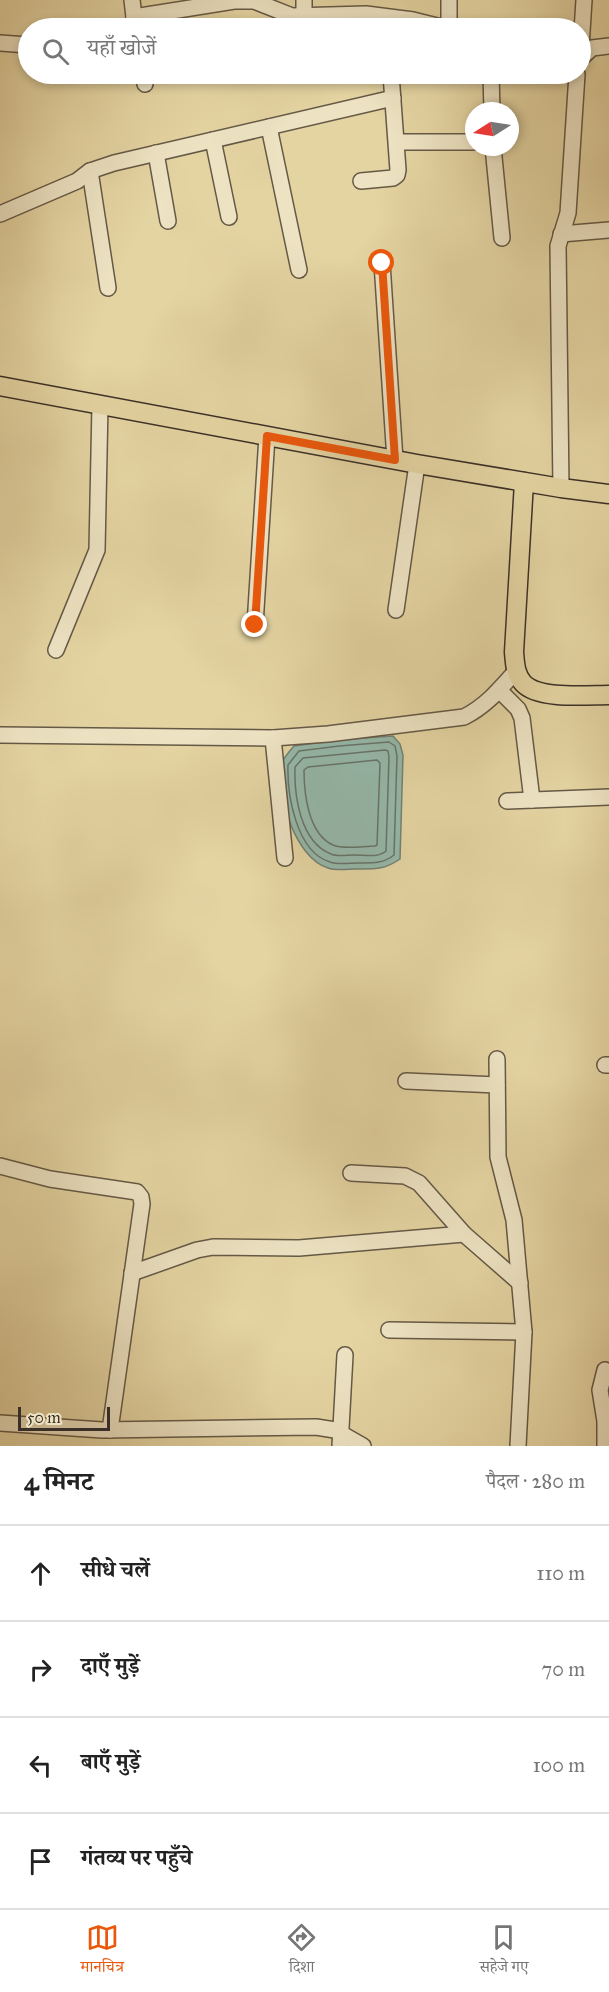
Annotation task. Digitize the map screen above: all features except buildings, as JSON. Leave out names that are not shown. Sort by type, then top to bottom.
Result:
[{"type":"main road","points":[[0,387],[417,464],[609,494]]},
{"type":"main road","points":[[524,482],[514,652],[516,670],[524,684],[537,691],[559,695],[609,695]]},
{"type":"street","points":[[132,0],[133,18]]},
{"type":"street","points":[[304,0],[304,17]]},
{"type":"street","points":[[448,18],[449,0]]},
{"type":"street","points":[[584,0],[584,18]]},
{"type":"street","points":[[156,18],[234,1],[254,1],[284,14],[304,17],[366,14],[376,18]]},
{"type":"street","points":[[0,43],[18,44]]},
{"type":"street","points":[[591,49],[609,46]]},
{"type":"street","points":[[361,181],[393,178],[397,175],[392,84]]},
{"type":"street","points":[[491,84],[492,102]]},
{"type":"street","points":[[561,488],[557,258],[561,234],[566,225],[568,213],[576,84]]},
{"type":"street","points":[[0,214],[77,181],[90,171],[156,153],[393,98]]},
{"type":"street","points":[[268,127],[299,270]]},
{"type":"street","points":[[213,140],[229,217]]},
{"type":"street","points":[[396,142],[465,141]]},
{"type":"street","points":[[156,153],[168,221]]},
{"type":"street","points":[[495,156],[502,238]]},
{"type":"street","points":[[90,171],[108,288]]},
{"type":"street","points":[[561,234],[609,230]]},
{"type":"street","points":[[382,263],[395,460]]},
{"type":"street","points":[[56,650],[97,550],[100,405]]},
{"type":"street","points":[[255,625],[267,436]]},
{"type":"street","points":[[396,609],[417,464]]},
{"type":"street","points":[[0,735],[273,738],[328,734],[464,717],[490,701],[516,670]]},
{"type":"street","points":[[499,690],[518,709],[522,718],[532,800]]},
{"type":"street","points":[[273,738],[285,858]]},
{"type":"street","points":[[507,801],[609,796]]},
{"type":"street","points":[[497,1059],[498,1158],[513,1220],[524,1332],[518,1446]]},
{"type":"street","points":[[406,1081],[497,1085]]},
{"type":"street","points":[[0,1166],[50,1179],[137,1192],[141,1197],[142,1204],[132,1273],[106,1430],[101,1446]]},
{"type":"street","points":[[351,1173],[405,1176],[413,1179],[464,1234],[520,1283]]},
{"type":"street","points":[[132,1273],[197,1250],[213,1247],[299,1248],[464,1234]]},
{"type":"street","points":[[389,1330],[524,1332]]},
{"type":"street","points":[[340,1440],[345,1355]]},
{"type":"street","points":[[605,1370],[600,1390],[605,1421],[605,1446]]},
{"type":"street","points":[[0,1423],[106,1430],[316,1427],[335,1430],[340,1440],[363,1446]]},
{"type":"water","points":[[393,736],[400,744],[403,755],[400,859],[384,867],[369,869],[335,869],[317,862],[306,852],[298,839],[285,808],[280,778],[283,760],[294,746]]},
{"type":"route","points":[[255,625],[267,436],[395,460],[382,263]]}]
